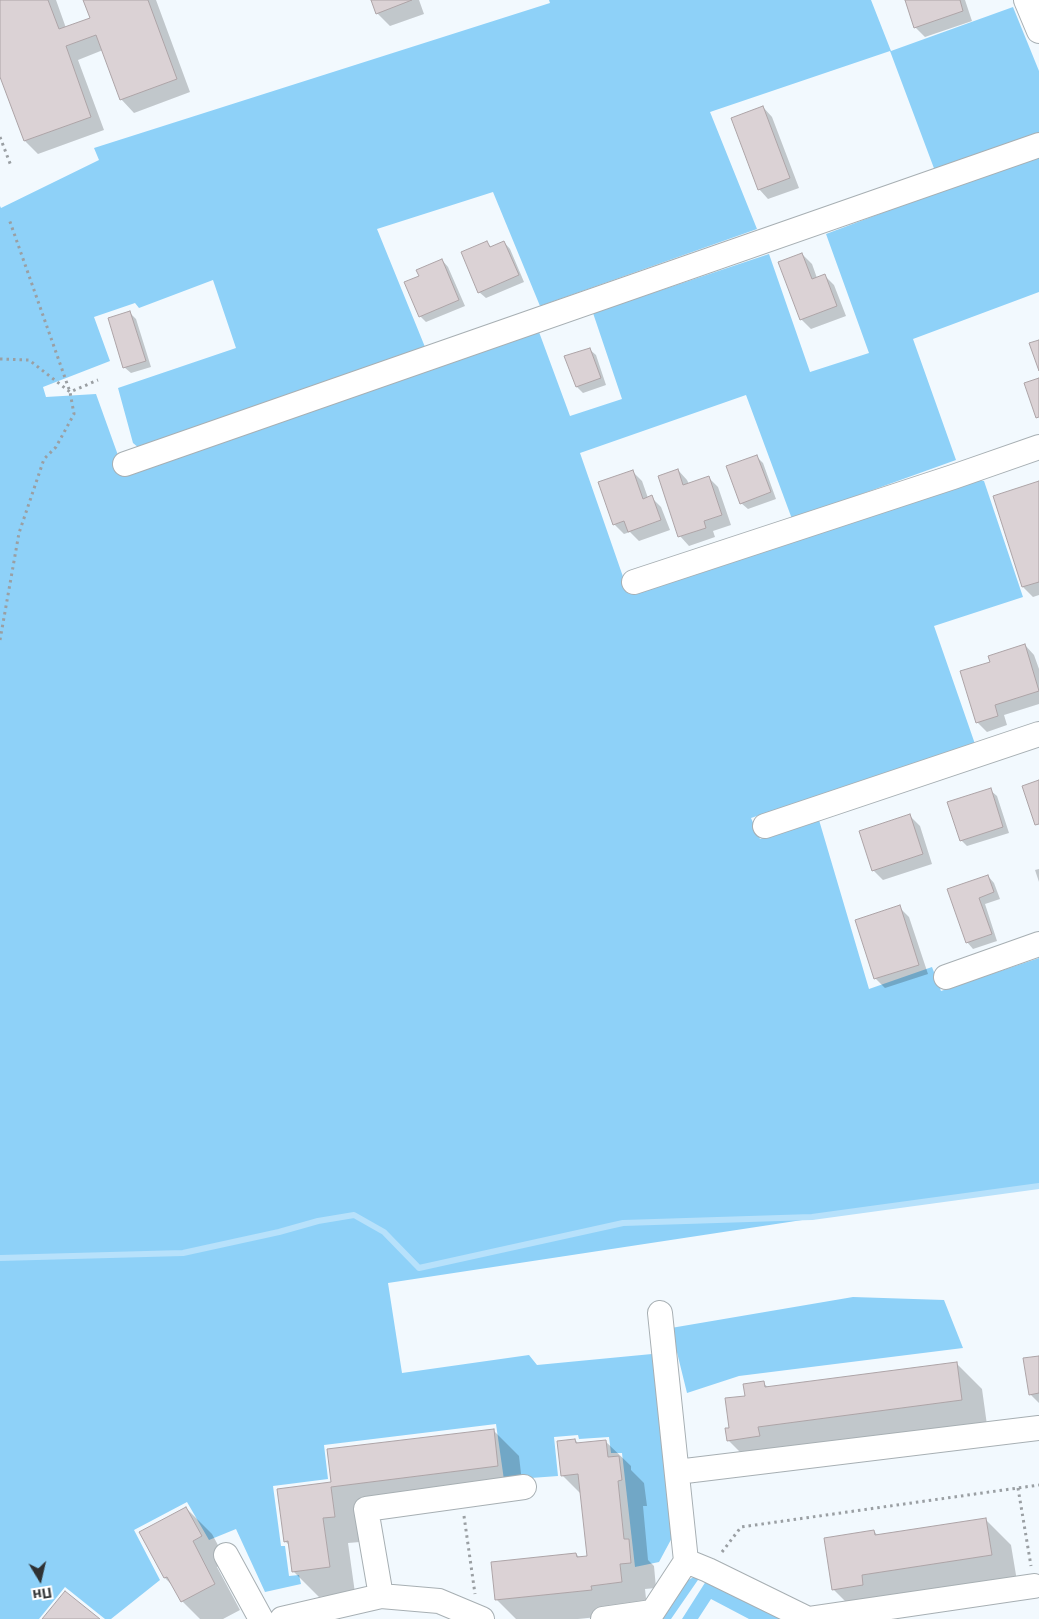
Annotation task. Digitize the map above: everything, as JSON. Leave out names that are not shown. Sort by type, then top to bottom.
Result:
[{"type":"street","points":[[1026,0],[1039,31]]},
{"type":"street","points":[[125,464],[1039,145]]},
{"type":"street","points":[[634,582],[1039,447]]},
{"type":"street","points":[[765,826],[1039,734]]},
{"type":"street","points":[[946,977],[1039,944]]},
{"type":"street","points":[[603,1619],[650,1616],[686,1561],[660,1313]]},
{"type":"street","points":[[677,1472],[1039,1428]]},
{"type":"street","points":[[381,1596],[366,1510],[524,1487]]},
{"type":"street","points":[[226,1555],[261,1619]]},
{"type":"street","points":[[686,1561],[808,1619],[1034,1586]]},
{"type":"street","points":[[282,1619],[381,1596],[439,1601],[480,1618]]},
{"type":"path","points":[[0,137],[10,166]]},
{"type":"path","points":[[0,640],[19,533],[44,458],[56,447],[74,414],[70,392],[9,219]]},
{"type":"path","points":[[0,359],[28,360],[70,392]]},
{"type":"path","points":[[70,392],[98,380]]},
{"type":"path","points":[[708,1570],[741,1526],[1039,1485]]},
{"type":"path","points":[[1018,1488],[1034,1586]]},
{"type":"path","points":[[460,1496],[480,1618]]},
{"type":"shaded area","points":[[549,0],[871,0],[891,51],[1013,7],[1039,71],[1039,137],[935,171],[890,51],[710,112],[757,229],[540,306],[493,192],[377,229],[425,347],[139,448],[133,443],[118,388],[236,348],[213,280],[139,308],[135,303],[94,317],[110,361],[43,387],[46,397],[96,394],[124,472],[539,332],[570,416],[622,399],[593,313],[769,254],[810,372],[869,353],[826,234],[1039,154],[1039,292],[913,339],[956,460],[792,519],[746,395],[580,453],[629,594],[969,478],[984,481],[1023,597],[934,626],[975,744],[751,818],[760,839],[819,820],[869,989],[932,967],[941,991],[1039,958],[1039,1184],[388,1283],[402,1373],[529,1355],[537,1365],[652,1354],[674,1534],[659,1562],[635,1567],[622,1453],[611,1453],[609,1437],[579,1439],[578,1435],[554,1437],[558,1476],[504,1480],[496,1424],[324,1445],[328,1479],[273,1486],[281,1546],[285,1546],[289,1576],[299,1575],[301,1584],[265,1592],[236,1529],[209,1540],[187,1502],[134,1530],[160,1580],[111,1619],[105,1619],[65,1587],[39,1619],[0,1619],[0,206],[1,208],[99,160],[94,148],[550,3]]},
{"type":"shaded area","points":[[853,1297],[944,1300],[963,1348],[739,1376],[687,1393],[671,1328]]},
{"type":"shaded area","points":[[700,1577],[671,1619],[662,1619],[688,1580]]},
{"type":"shaded area","points":[[708,1578],[786,1619],[749,1619],[711,1599],[698,1619],[682,1619]]},
{"type":"building","points":[[0,0],[48,0],[59,29],[90,18],[83,0],[148,0],[177,79],[120,100],[96,35],[66,46],[91,117],[24,141],[0,77]]},
{"type":"building","points":[[371,0],[412,0],[376,14]]},
{"type":"building","points":[[905,0],[960,0],[963,11],[914,28]]},
{"type":"building","points":[[763,106],[790,178],[758,190],[731,118]]},
{"type":"building","points":[[487,241],[490,247],[504,241],[519,275],[478,293],[461,252]]},
{"type":"building","points":[[802,253],[812,279],[825,274],[837,306],[800,320],[778,262]]},
{"type":"building","points":[[442,259],[459,300],[419,317],[404,282],[419,276],[416,270]]},
{"type":"building","points":[[130,311],[146,361],[123,368],[108,318]]},
{"type":"building","points":[[1039,340],[1039,371],[1029,343]]},
{"type":"building","points":[[590,348],[601,378],[576,387],[564,356]]},
{"type":"building","points":[[1039,378],[1039,417],[1036,418],[1024,383]]},
{"type":"building","points":[[757,455],[771,492],[740,504],[726,466]]},
{"type":"building","points":[[678,469],[683,485],[709,476],[722,515],[704,521],[706,528],[678,537],[658,476]]},
{"type":"building","points":[[633,470],[643,499],[652,495],[661,520],[628,532],[624,521],[613,525],[598,482]]},
{"type":"building","points":[[1039,481],[1039,582],[1022,587],[993,496]]},
{"type":"building","points":[[1025,644],[1039,691],[995,705],[998,716],[976,723],[960,671],[990,662],[988,656]]},
{"type":"building","points":[[1039,780],[1039,824],[1035,825],[1022,786]]},
{"type":"building","points":[[991,788],[1003,827],[960,841],[947,802]]},
{"type":"building","points":[[910,814],[923,854],[872,871],[859,831]]},
{"type":"building","points":[[988,875],[994,892],[979,898],[992,934],[966,943],[947,889]]},
{"type":"building","points":[[900,905],[919,965],[874,979],[855,920]]},
{"type":"building","points":[[1039,1356],[1039,1393],[1029,1395],[1023,1358]]},
{"type":"building","points":[[957,1362],[962,1400],[758,1427],[760,1436],[727,1441],[725,1428],[729,1428],[725,1398],[745,1396],[743,1384],[764,1381],[765,1387]]},
{"type":"building","points":[[494,1429],[498,1466],[331,1487],[335,1517],[323,1518],[330,1567],[292,1572],[288,1541],[284,1542],[277,1489],[331,1482],[327,1449]]},
{"type":"building","points":[[575,1439],[576,1443],[606,1440],[608,1457],[619,1456],[622,1480],[618,1481],[624,1539],[629,1539],[631,1563],[620,1564],[622,1582],[591,1586],[592,1590],[495,1600],[491,1562],[576,1553],[577,1557],[587,1556],[578,1474],[561,1476],[557,1441]]},
{"type":"building","points":[[186,1507],[202,1536],[193,1541],[215,1584],[181,1602],[167,1577],[164,1578],[139,1532]]},
{"type":"building","points":[[986,1518],[992,1555],[862,1575],[863,1585],[832,1590],[824,1538],[874,1530],[875,1535]]},
{"type":"building","points":[[65,1591],[100,1619],[42,1619]]},
{"type":"waterway","points":[[0,1258],[183,1253],[279,1232],[318,1221],[354,1215],[384,1232],[419,1268],[623,1223],[812,1217],[1039,1186]]}]
